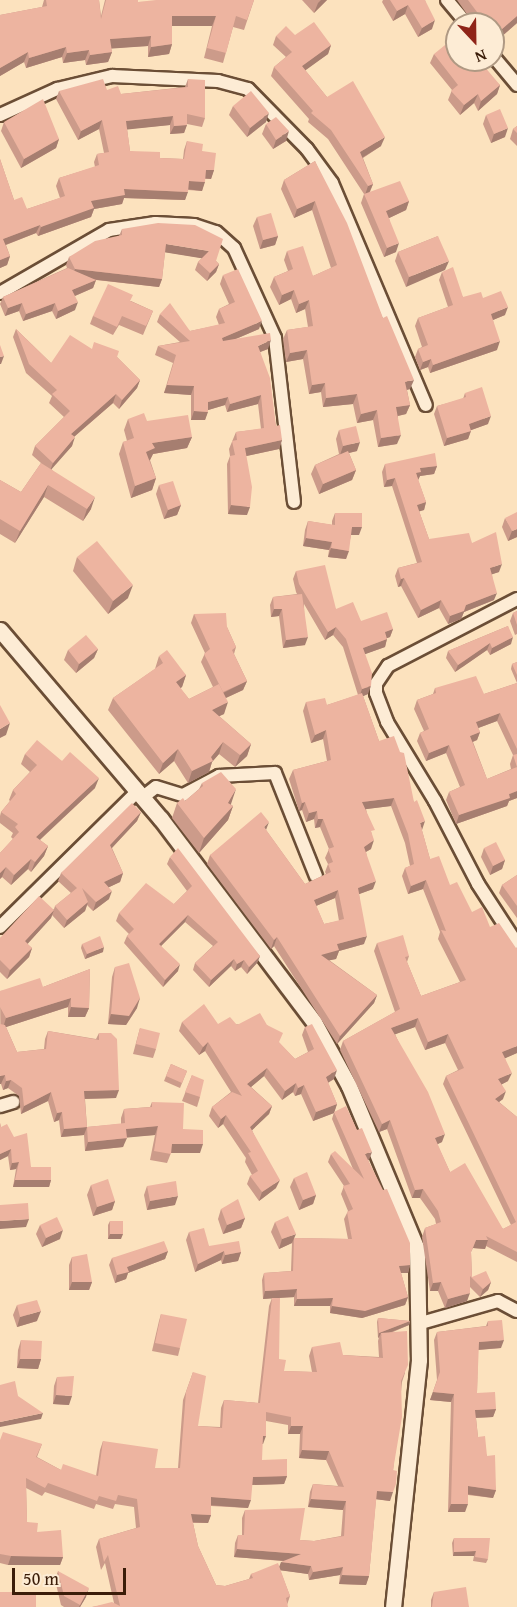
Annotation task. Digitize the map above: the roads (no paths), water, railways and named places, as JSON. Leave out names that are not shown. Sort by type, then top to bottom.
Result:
[{"type":"street","points":[[447,0],[456,12]]},
{"type":"street","points":[[505,70],[517,85]]},
{"type":"street","points":[[0,115],[57,89],[112,76],[208,80],[248,89],[307,149],[332,183],[426,405]]},
{"type":"street","points":[[0,293],[109,230],[155,223],[194,225],[216,232],[234,248],[275,338],[294,502]]},
{"type":"street","points":[[517,599],[387,666],[376,684],[376,693],[387,722],[435,801],[478,884],[517,944]]},
{"type":"street","points":[[0,630],[141,794],[314,1022],[349,1086],[417,1249],[421,1323],[393,1607]]},
{"type":"street","points":[[0,927],[141,794],[156,788],[183,795],[219,776],[275,774],[316,876]]},
{"type":"street","points":[[0,1106],[13,1102]]},
{"type":"street","points":[[421,1323],[498,1301],[517,1311]]}]
